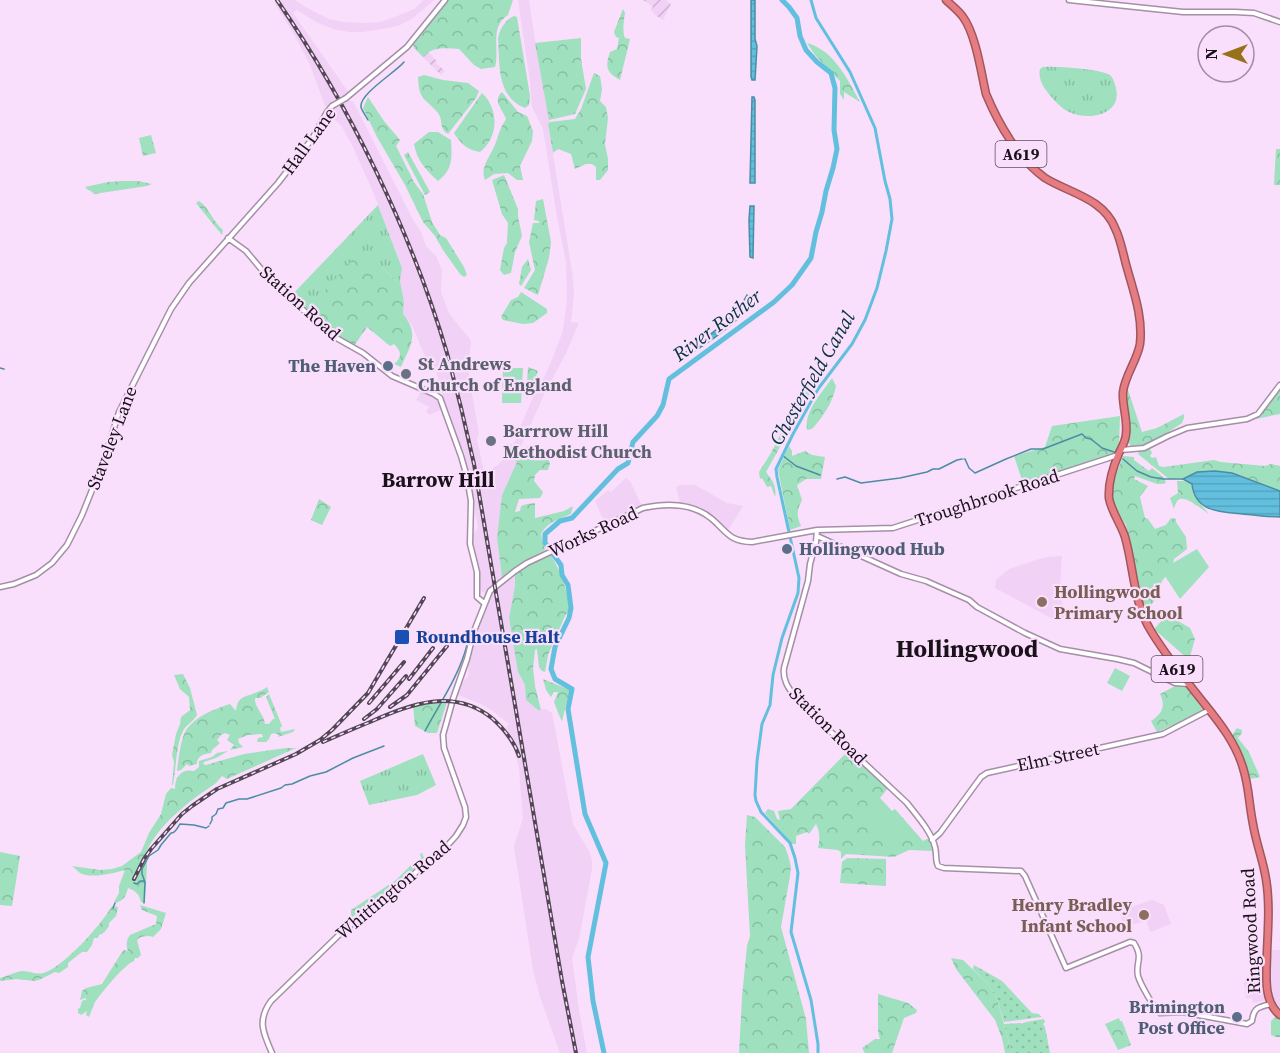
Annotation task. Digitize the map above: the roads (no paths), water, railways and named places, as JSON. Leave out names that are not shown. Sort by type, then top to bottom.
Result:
[{"type":"highway","name":"A619","points":[[946,0],[960,13],[967,24],[989,103],[1028,164],[1046,178],[1093,203],[1110,218],[1116,230],[1140,318],[1140,344],[1123,395],[1126,432],[1119,452]]},
{"type":"highway","name":"Ringwood Road","points":[[1119,452],[1111,476],[1109,497],[1126,543],[1139,608],[1150,630],[1236,748],[1246,778],[1253,825],[1263,861],[1268,899],[1267,980],[1270,1004],[1280,1015]]},
{"type":"street","name":"Hall Lane","points":[[228,238],[278,183],[315,135],[332,106],[346,98],[407,46],[445,0]]},
{"type":"street","points":[[1069,0],[1183,12],[1254,13],[1280,22]]},
{"type":"street","name":"Staveley Lane","points":[[0,587],[36,575],[52,563],[67,545],[104,460],[119,412],[171,309],[189,283],[228,238]]},
{"type":"street","name":"Station Road","points":[[228,238],[246,251],[272,282],[331,335],[363,353],[392,376],[440,398],[467,477],[471,501],[470,544],[477,572],[477,597],[484,603]]},
{"type":"street","name":"Troughbrook Road","points":[[817,530],[893,528],[1119,452],[1144,448],[1187,428],[1247,419],[1258,414],[1280,385]]},
{"type":"street","name":"Works Road","points":[[484,603],[491,590],[514,571],[548,552],[643,508],[686,507],[710,518],[730,537],[742,542],[817,530]]},
{"type":"street","name":"Station Road","points":[[817,530],[808,581],[784,668],[785,681],[798,701],[907,802],[922,822],[935,846],[938,866],[1021,871],[1066,968],[1130,942],[1134,943],[1139,956],[1138,976],[1154,1008],[1160,1013],[1182,1012],[1247,1024],[1252,1021],[1252,1014],[1257,1008],[1270,1004]]},
{"type":"street","points":[[817,536],[901,574],[926,581],[969,600],[977,607],[1025,633],[1060,649],[1134,663],[1175,683],[1189,684]]},
{"type":"street","name":"Whittington Road","points":[[272,1053],[264,1033],[262,1019],[271,1001],[343,931],[400,889],[418,870],[446,847],[463,825],[466,817],[465,807],[444,748],[442,735],[484,603]]},
{"type":"street","name":"Elm Street","points":[[932,840],[940,833],[981,777],[987,773],[1163,734],[1209,710]]},
{"type":"water","points":[[751,0],[755,0],[757,46],[755,80],[751,77]]},
{"type":"water","points":[[752,97],[755,100],[755,183],[750,183]]},
{"type":"water","points":[[750,206],[754,206],[753,258],[750,257]]},
{"type":"water","points":[[747,295],[750,297],[743,312],[735,321],[701,347],[679,358],[730,318]]},
{"type":"water","points":[[1197,472],[1232,473],[1280,491],[1280,517],[1217,511],[1203,505],[1194,493],[1192,484],[1183,479]]},
{"type":"waterway","name":"River Rother","points":[[604,1053],[593,1001],[588,957],[606,863],[585,814],[568,709],[572,689],[555,679],[551,669],[555,647],[569,618],[571,608],[568,585],[562,575],[561,565],[545,543],[545,534],[560,521],[572,518],[618,469],[628,463],[633,442],[657,416],[663,405],[669,379],[774,302],[792,285],[811,258],[837,149],[834,130],[835,88],[831,73],[806,50],[800,36],[797,18],[782,0]]},
{"type":"waterway","name":"Chesterfield Canal","points":[[811,0],[816,18],[850,72],[875,128],[892,219],[877,288],[865,320],[852,344],[818,389],[776,469],[799,578],[798,593],[782,638],[773,675],[770,705],[762,724],[755,795],[761,812],[790,843],[795,858],[798,873],[791,932],[811,1000],[818,1053]]},
{"type":"waterway","points":[[368,120],[361,107],[362,102],[404,62]]},
{"type":"waterway","points":[[0,368],[4,369]]},
{"type":"waterway","points":[[964,459],[975,473],[1031,449],[1043,449],[1082,434],[1102,448],[1114,452]]},
{"type":"waterway","points":[[782,455],[796,466],[820,475]]},
{"type":"waterway","points":[[837,479],[845,477],[861,483],[900,478],[939,469],[962,459]]},
{"type":"waterway","points":[[1123,459],[1137,471],[1151,477],[1183,479]]},
{"type":"waterway","points":[[425,731],[454,678],[467,645]]},
{"type":"waterway","points":[[210,824],[218,809],[223,808],[226,803],[247,799],[326,772],[384,746]]},
{"type":"waterway","points":[[144,903],[145,882],[142,869],[149,856],[158,850],[180,824],[206,828],[209,826]]},
{"type":"waterway","points":[[134,883],[144,881]]},
{"type":"waterway","points":[[113,908],[115,903]]},
{"type":"railway","points":[[277,0],[329,82],[376,170],[415,261],[447,353],[474,464],[576,1053]]},
{"type":"railway","points":[[134,879],[151,849],[192,806],[217,789],[296,754],[332,730],[368,693],[424,598]]},
{"type":"railway","points":[[420,642],[427,633]]},
{"type":"railway","points":[[390,707],[407,695],[447,646]]},
{"type":"railway","points":[[409,679],[433,648]]},
{"type":"railway","points":[[369,703],[404,662]]},
{"type":"railway","points":[[364,719],[377,709],[406,676]]},
{"type":"railway","points":[[323,742],[401,709],[448,701],[463,703],[493,719],[509,736],[519,756]]},
{"type":"place","name":"The Haven","points":[[388,366]]},
{"type":"place","name":"St Andrews Church of England","points":[[406,374]]},
{"type":"place","name":"Barrrow Hill Methodist Church","points":[[491,441]]},
{"type":"place","name":"Hollingwood Hub","points":[[787,549]]},
{"type":"place","name":"Hollingwood Primary School","points":[[1042,602]]},
{"type":"place","name":"Roundhouse Halt","points":[[402,637]]},
{"type":"place","name":"Henry Bradley Infant School","points":[[1144,915]]},
{"type":"place","name":"Brimington Post Office","points":[[1237,1017]]},
{"type":"district","name":"Barrow Hill","points":[[438,480]]},
{"type":"district","name":"Hollingwood","points":[[967,649]]}]
